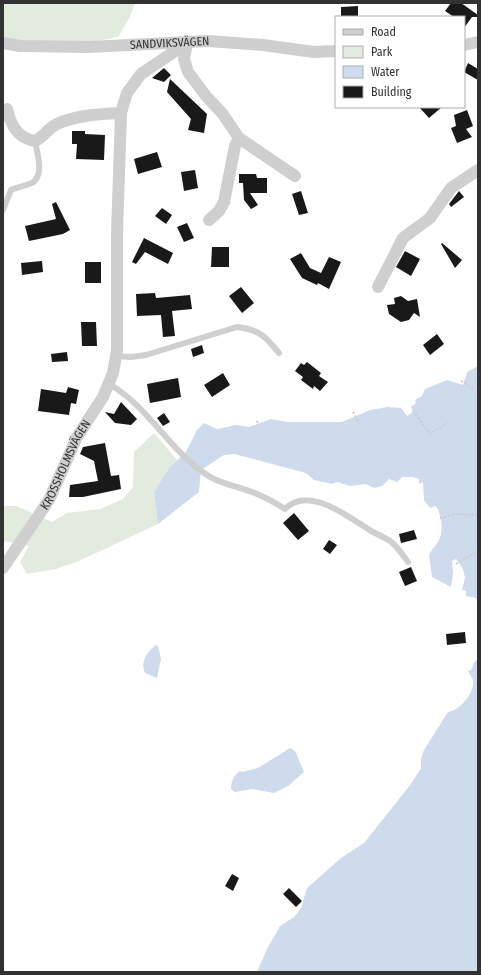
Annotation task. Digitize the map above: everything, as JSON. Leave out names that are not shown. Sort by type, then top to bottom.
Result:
[{"type":"street","name":"SANDVIKSVÄGEN","points":[[3,43],[20,46],[88,47],[208,41],[234,42],[314,52],[335,51]]},
{"type":"street","points":[[465,45],[478,42]]},
{"type":"street","points":[[187,43],[184,59],[188,72],[206,96],[222,113],[239,138],[295,176]]},
{"type":"street","name":"KROSSHOLMSVÄGEN","points":[[3,568],[49,500],[77,437],[109,384],[116,356],[117,228],[122,113],[127,93],[141,74],[187,43]]},
{"type":"street","points":[[7,109],[13,128],[27,140],[35,141],[53,126],[66,121],[99,114],[122,113]]},
{"type":"street","points":[[209,220],[219,211],[224,202],[239,138]]},
{"type":"street","points":[[378,287],[403,238],[430,218],[451,188],[478,170]]},
{"type":"lane","points":[[3,210],[11,190],[33,182],[38,176],[39,169],[35,141]]},
{"type":"lane","points":[[116,356],[146,356],[237,327],[247,328],[264,335],[279,353]]},
{"type":"lane","points":[[109,384],[131,399],[170,443],[206,475],[253,492],[285,509],[291,503],[302,501],[325,504],[346,514],[369,530],[390,541],[408,562]]},
{"type":"path","points":[[461,381],[473,388]]},
{"type":"path","points":[[353,412],[359,423]]},
{"type":"path","points":[[413,412],[430,434],[446,423]]},
{"type":"path","points":[[257,421],[258,425]]},
{"type":"path","points":[[440,518],[457,514],[477,515]]},
{"type":"path","points":[[456,564],[478,550]]},
{"type":"green space","points":[[3,3],[135,3],[129,19],[118,37],[90,42],[60,44],[17,41],[3,38]]},
{"type":"green space","points":[[154,433],[177,460],[169,468],[154,492],[158,524],[79,561],[56,569],[27,574],[20,562],[29,546],[3,541],[3,506],[17,506],[52,522],[67,513],[100,509],[123,499],[133,487],[134,452]]},
{"type":"water","points":[[478,366],[478,605],[476,598],[466,596],[466,591],[462,590],[465,578],[463,569],[456,559],[452,561],[453,573],[451,587],[432,577],[429,555],[440,538],[442,529],[441,519],[436,506],[430,508],[424,500],[423,482],[419,484],[419,479],[413,477],[402,477],[397,482],[389,479],[382,486],[374,488],[366,484],[350,486],[337,482],[332,484],[314,480],[306,473],[234,454],[224,455],[201,470],[199,492],[158,524],[154,492],[169,468],[186,452],[197,430],[204,423],[217,429],[236,425],[249,427],[271,419],[287,422],[342,422],[370,410],[387,407],[401,408],[407,416],[413,412],[411,407],[416,403],[415,400],[422,396],[425,389],[447,380],[463,385],[467,372]]},
{"type":"water","points":[[156,645],[158,646],[161,659],[157,678],[145,673],[143,665],[147,654]]},
{"type":"water","points":[[478,658],[478,972],[257,972],[267,949],[280,926],[294,917],[301,908],[307,888],[341,858],[364,843],[411,784],[421,768],[421,758],[424,750],[448,712],[453,711],[462,704],[472,690],[473,680],[468,671],[472,669],[473,664]]},
{"type":"water","points":[[290,748],[295,751],[304,772],[288,786],[274,793],[252,789],[235,792],[231,789],[233,778],[240,771],[242,772],[258,768]]},
{"type":"building","points":[[451,3],[461,3],[478,15],[478,17],[472,17],[465,27],[465,16],[452,16],[445,11]]},
{"type":"building","points":[[358,6],[358,16],[341,16],[341,7]]},
{"type":"building","points":[[468,63],[478,69],[478,80],[465,73]]},
{"type":"building","points":[[164,68],[171,75],[164,82],[152,78]]},
{"type":"building","points":[[170,79],[207,114],[204,133],[188,130],[191,119],[167,92]]},
{"type":"building","points":[[420,108],[441,108],[429,118]]},
{"type":"building","points":[[467,110],[473,126],[466,129],[472,137],[457,143],[451,128],[456,126],[454,115]]},
{"type":"building","points":[[72,131],[85,131],[85,134],[105,135],[104,160],[76,159],[77,144],[72,144]]},
{"type":"building","points":[[157,152],[162,167],[138,174],[134,159]]},
{"type":"building","points":[[195,170],[198,188],[184,191],[181,172]]},
{"type":"building","points":[[239,174],[256,174],[257,178],[267,178],[267,193],[250,193],[258,205],[251,209],[244,200],[243,183],[239,183]]},
{"type":"building","points":[[301,191],[308,213],[299,215],[292,194]]},
{"type":"building","points":[[459,191],[464,197],[451,207],[449,204]]},
{"type":"building","points":[[56,202],[70,230],[63,234],[29,241],[25,226],[56,219],[52,204]]},
{"type":"building","points":[[162,208],[172,215],[166,224],[155,216]]},
{"type":"building","points":[[187,223],[194,238],[184,242],[177,227]]},
{"type":"building","points":[[144,238],[173,253],[168,264],[145,252],[136,264],[132,262]]},
{"type":"building","points":[[442,243],[462,260],[455,268],[441,244]]},
{"type":"building","points":[[212,247],[229,247],[229,267],[211,267]]},
{"type":"building","points":[[405,251],[420,259],[411,276],[396,267]]},
{"type":"building","points":[[301,253],[310,268],[321,273],[329,257],[341,262],[329,289],[318,283],[317,285],[302,278],[290,259]]},
{"type":"building","points":[[42,261],[43,272],[22,275],[21,263]]},
{"type":"building","points":[[85,262],[101,262],[101,283],[85,283]]},
{"type":"building","points":[[241,287],[254,303],[242,313],[229,296]]},
{"type":"building","points":[[155,293],[156,298],[190,295],[192,309],[172,311],[175,336],[163,337],[161,315],[137,316],[136,294]]},
{"type":"building","points":[[401,296],[408,301],[417,299],[420,317],[414,313],[409,320],[401,322],[389,314],[387,305],[395,304],[394,298]]},
{"type":"building","points":[[81,322],[96,322],[97,346],[82,346]]},
{"type":"building","points":[[437,334],[444,344],[430,355],[423,345]]},
{"type":"building","points":[[202,345],[204,353],[193,357],[191,349]]},
{"type":"building","points":[[67,352],[68,361],[52,362],[51,354]]},
{"type":"building","points":[[307,362],[321,373],[319,376],[328,382],[320,391],[314,386],[313,389],[301,380],[303,377],[295,371],[301,363],[304,365]]},
{"type":"building","points":[[223,373],[230,385],[212,397],[204,385]]},
{"type":"building","points":[[178,378],[181,397],[150,403],[147,384]]},
{"type":"building","points":[[68,387],[79,390],[76,404],[71,403],[69,415],[38,411],[41,389],[66,393]]},
{"type":"building","points":[[121,402],[137,419],[131,425],[115,423],[105,412],[114,414]]},
{"type":"building","points":[[164,413],[170,422],[163,426],[157,418]]},
{"type":"building","points":[[105,443],[111,476],[119,475],[121,489],[83,497],[69,497],[70,485],[98,481],[94,461],[80,454],[83,447]]},
{"type":"building","points":[[294,513],[309,531],[298,540],[283,523]]},
{"type":"building","points":[[414,530],[417,539],[401,543],[399,534]]},
{"type":"building","points":[[329,540],[337,545],[330,554],[323,549]]},
{"type":"building","points":[[411,567],[417,581],[405,586],[399,572]]},
{"type":"building","points":[[465,632],[466,643],[447,645],[446,634]]},
{"type":"building","points":[[232,874],[239,878],[233,891],[225,886]]},
{"type":"building","points":[[289,888],[302,901],[296,907],[283,894]]}]
